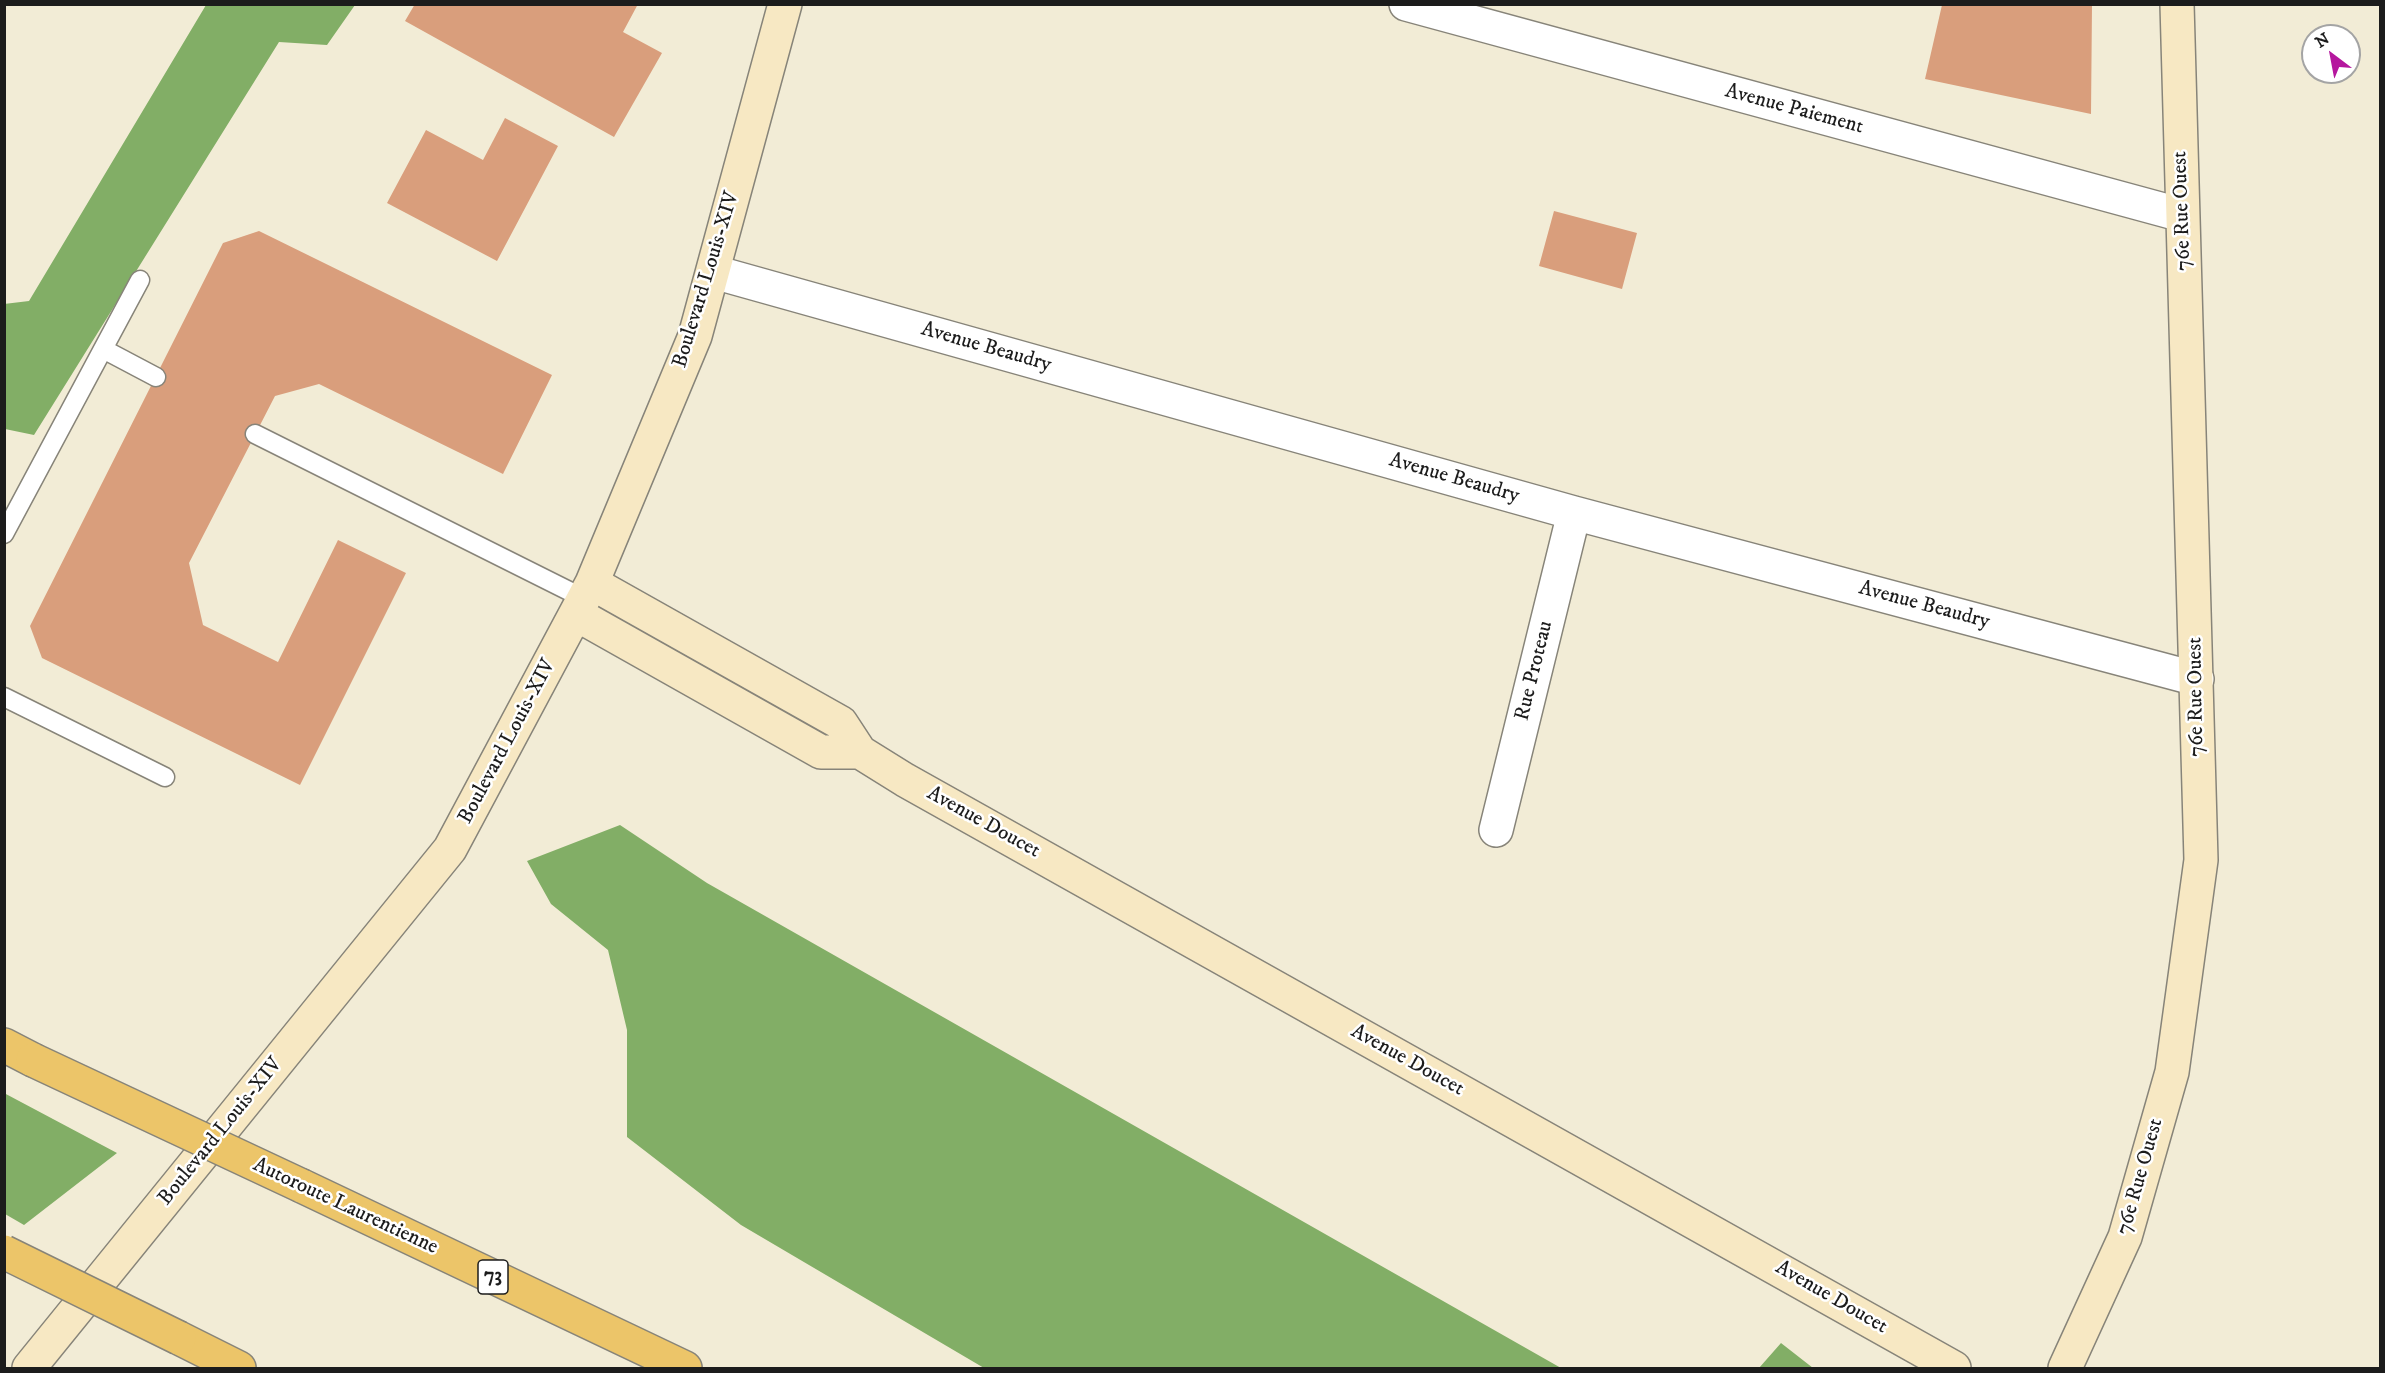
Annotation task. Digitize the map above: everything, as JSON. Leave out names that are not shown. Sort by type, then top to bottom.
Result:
[{"type":"highway","name":"Autoroute Laurentienne","points":[[4,1045],[685,1368]]},
{"type":"highway","points":[[4,1252],[233,1366]]},
{"type":"street","name":"Boulevard Louis-XIV","points":[[29,1368],[450,849],[584,598],[695,336],[785,4]]},
{"type":"street","name":"Avenue Paiement","points":[[1406,4],[2182,215]]},
{"type":"street","name":"76e Rue Ouest","points":[[2065,1368],[2125,1237],[2172,1072],[2201,860],[2177,4]]},
{"type":"street","name":"Avenue Beaudry","points":[[714,272],[1574,513],[2197,679]]},
{"type":"street","name":"Rue Proteau","points":[[1496,830],[1574,513]]},
{"type":"street","name":"Avenue Doucet","points":[[584,598],[841,723],[860,752],[905,780],[1954,1368]]},
{"type":"lane","points":[[4,534],[140,280]]},
{"type":"lane","points":[[103,349],[156,377]]},
{"type":"lane","points":[[255,434],[584,598]]},
{"type":"lane","points":[[4,697],[165,777]]},
{"type":"green space","points":[[206,5],[355,5],[327,45],[279,42],[34,435],[5,429],[4,304],[29,301]]},
{"type":"green space","points":[[620,825],[707,883],[1561,1368],[984,1368],[741,1225],[627,1137],[627,1030],[608,950],[551,904],[527,861]]},
{"type":"green space","points":[[4,1093],[117,1153],[24,1225],[5,1214]]},
{"type":"green space","points":[[1781,1343],[1813,1368],[1759,1368]]},
{"type":"building","points":[[415,4],[638,4],[623,32],[662,53],[614,137],[405,21]]},
{"type":"building","points":[[1942,5],[2092,5],[2091,114],[1925,79]]},
{"type":"building","points":[[505,118],[558,146],[497,261],[387,203],[426,130],[483,160]]},
{"type":"building","points":[[1554,211],[1637,233],[1622,289],[1539,266]]},
{"type":"building","points":[[259,231],[552,375],[503,474],[319,384],[275,396],[189,563],[203,625],[278,662],[338,540],[406,573],[300,785],[42,658],[30,626],[223,243]]}]
